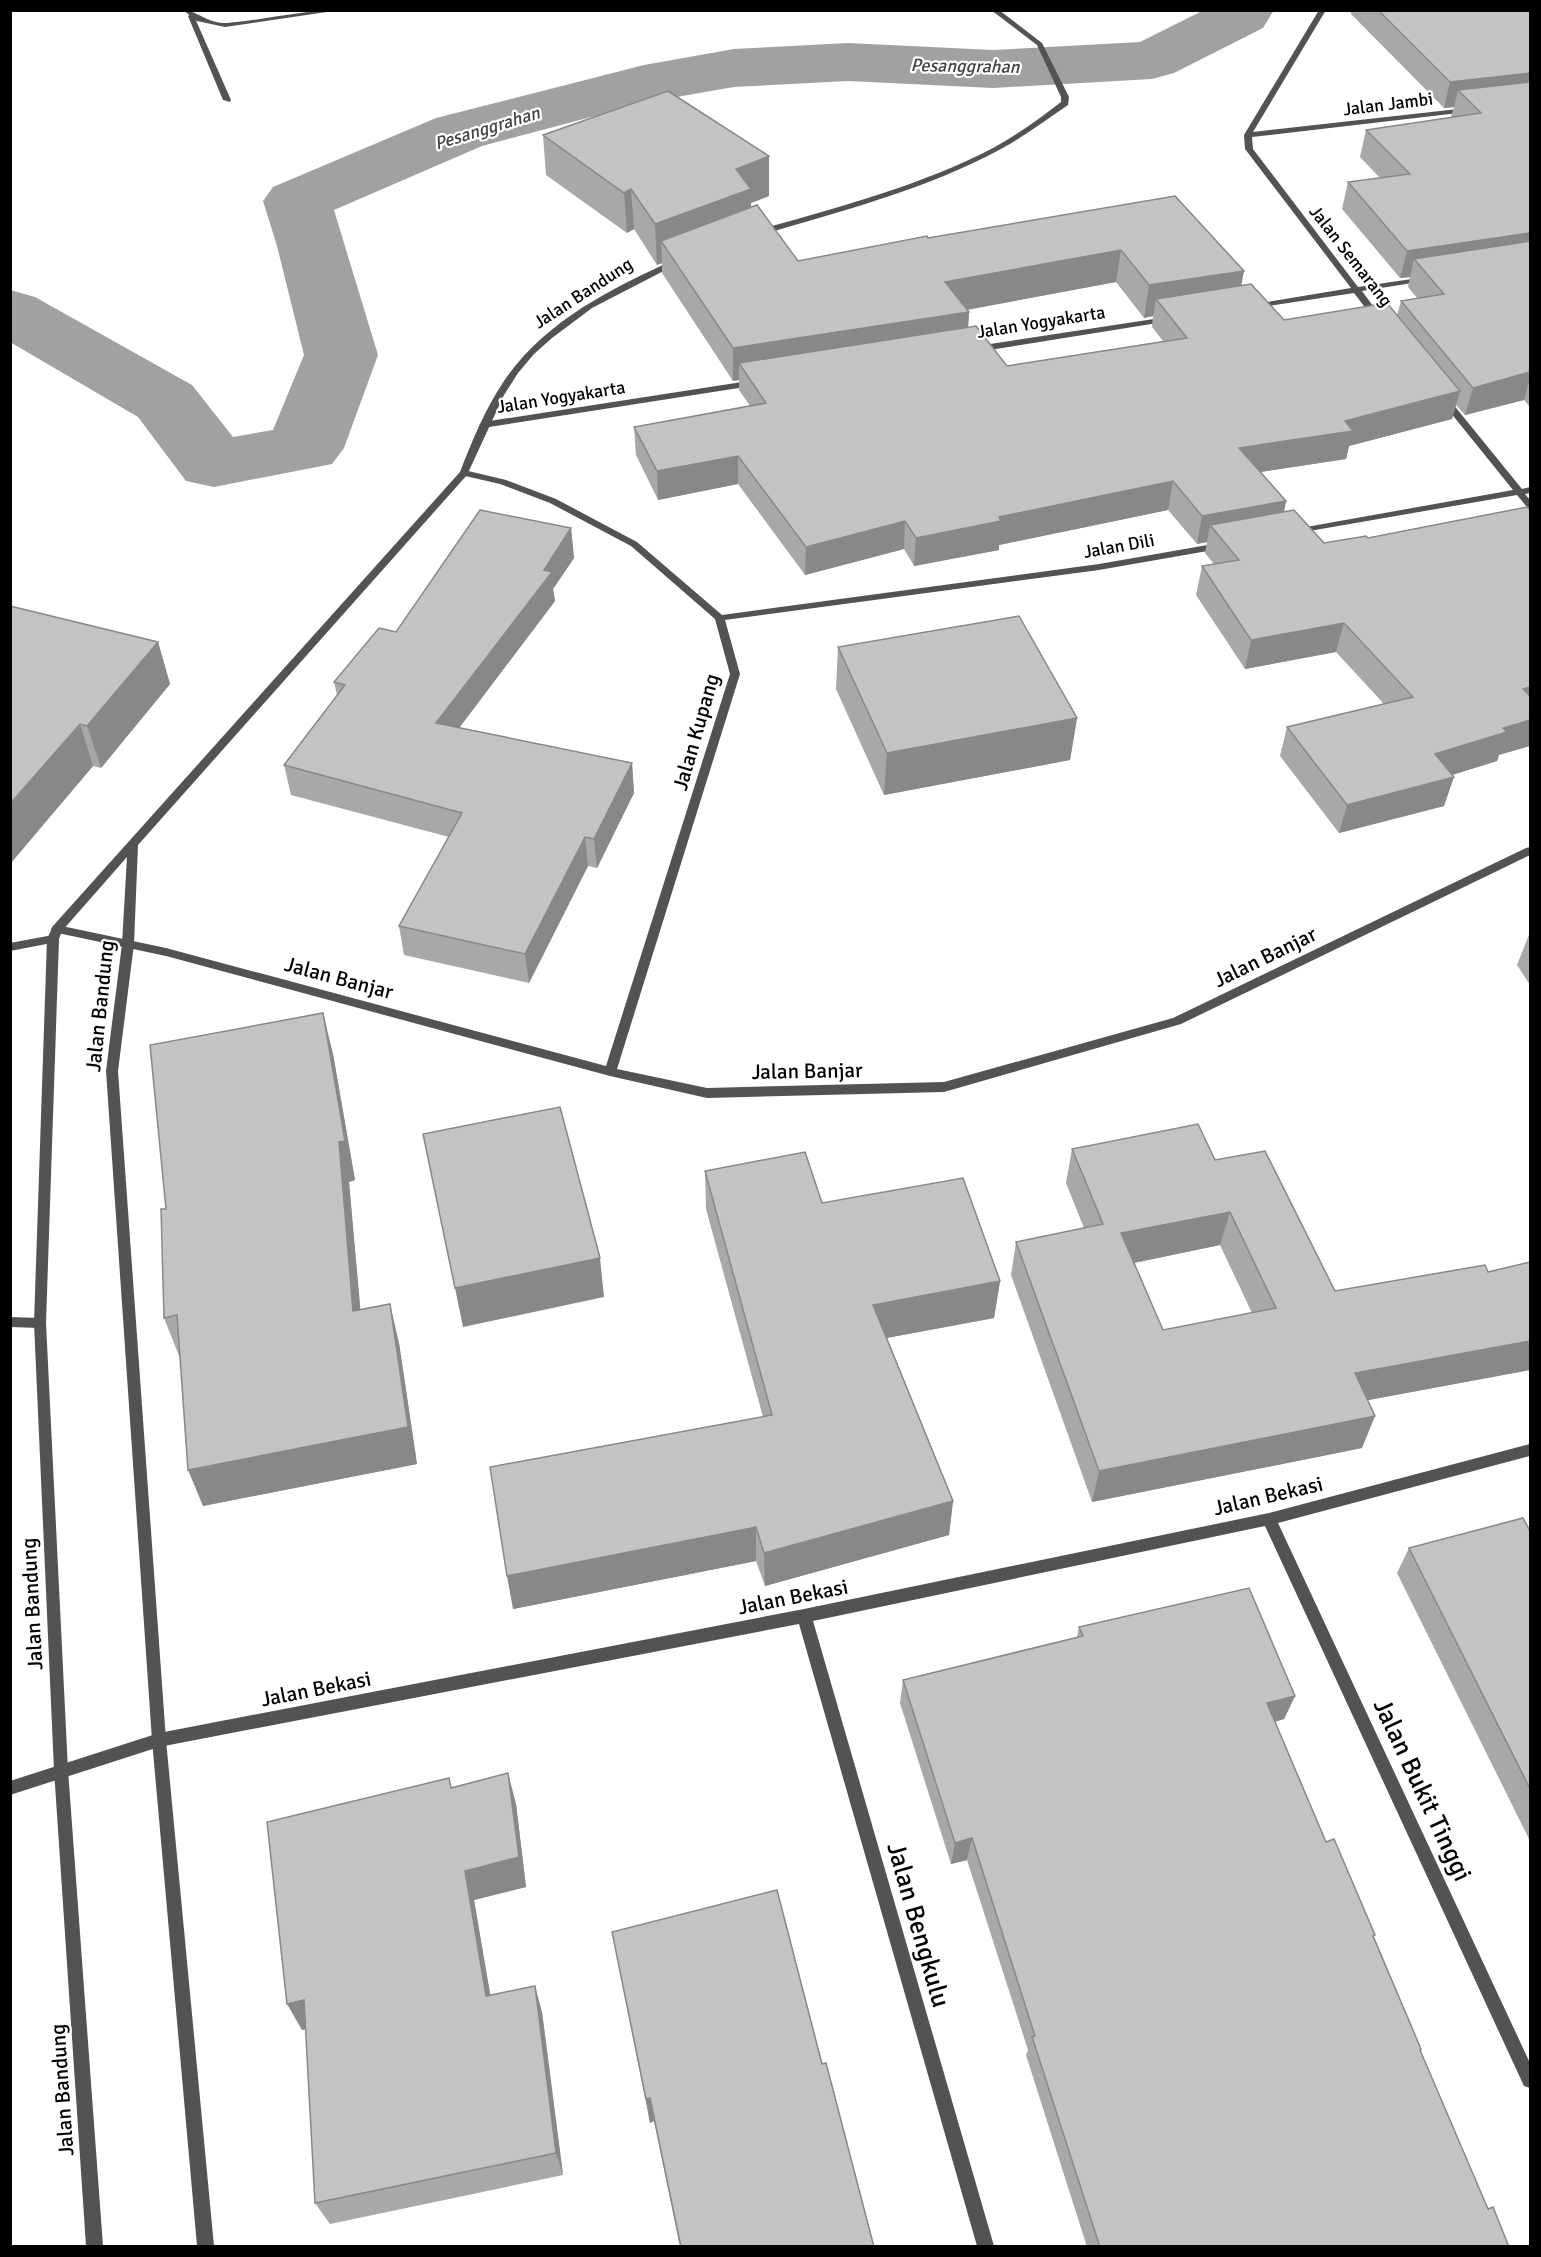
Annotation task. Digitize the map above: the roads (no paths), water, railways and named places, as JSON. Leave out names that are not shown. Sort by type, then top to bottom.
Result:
[{"type":"street","points":[[188,13],[208,23],[225,25],[337,10]]},
{"type":"street","points":[[753,235],[926,179],[978,157],[1038,125],[1065,103],[1065,97],[1040,44],[994,10]]},
{"type":"street","points":[[1248,135],[1323,10]]},
{"type":"street","points":[[188,13],[227,100]]},
{"type":"street","name":"Jalan Jambi","points":[[1248,135],[1472,109]]},
{"type":"street","name":"Jalan Semarang","points":[[1248,135],[1249,149],[1262,168],[1385,327]]},
{"type":"street","name":"Jalan Bandung","points":[[94,2247],[61,1770],[40,1323],[55,934],[464,473],[483,425],[514,372],[539,345],[566,323],[610,295],[689,256]]},
{"type":"street","points":[[1248,307],[1437,277]]},
{"type":"street","name":"Jalan Yogyakarta","points":[[964,351],[1177,318]]},
{"type":"street","name":"Jalan Yogyakarta","points":[[483,425],[763,382]]},
{"type":"street","points":[[1437,391],[1530,505]]},
{"type":"street","points":[[464,473],[503,482],[553,501],[634,544],[720,618]]},
{"type":"street","points":[[1286,534],[1530,490]]},
{"type":"street","name":"Jalan Dili","points":[[720,618],[1099,567],[1228,544]]},
{"type":"street","name":"Jalan Kupang","points":[[610,1072],[735,674],[720,618]]},
{"type":"street","name":"Jalan Bandung","points":[[133,846],[128,944],[112,1071],[159,1740],[206,2247]]},
{"type":"street","name":"Jalan Banjar","points":[[55,934],[128,944],[178,955],[610,1072],[707,1093],[944,1087],[1177,1021],[1530,851]]},
{"type":"street","points":[[10,947],[55,934]]},
{"type":"street","points":[[10,1322],[40,1323]]},
{"type":"street","name":"Jalan Bekasi","points":[[10,1788],[159,1740],[804,1616],[1269,1520],[1530,1450]]},
{"type":"street","name":"Jalan Bukit Tinggi","points":[[1269,1520],[1530,2080]]},
{"type":"street","name":"Jalan Bengkulu","points":[[804,1616],[986,2247]]},
{"type":"waterway","name":"Pesanggrahan","points":[[10,312],[165,401],[214,464],[305,448],[341,355],[312,246],[297,201],[459,132],[644,84],[734,68],[848,62],[993,69],[1152,60],[1242,15],[1244,10]]}]
